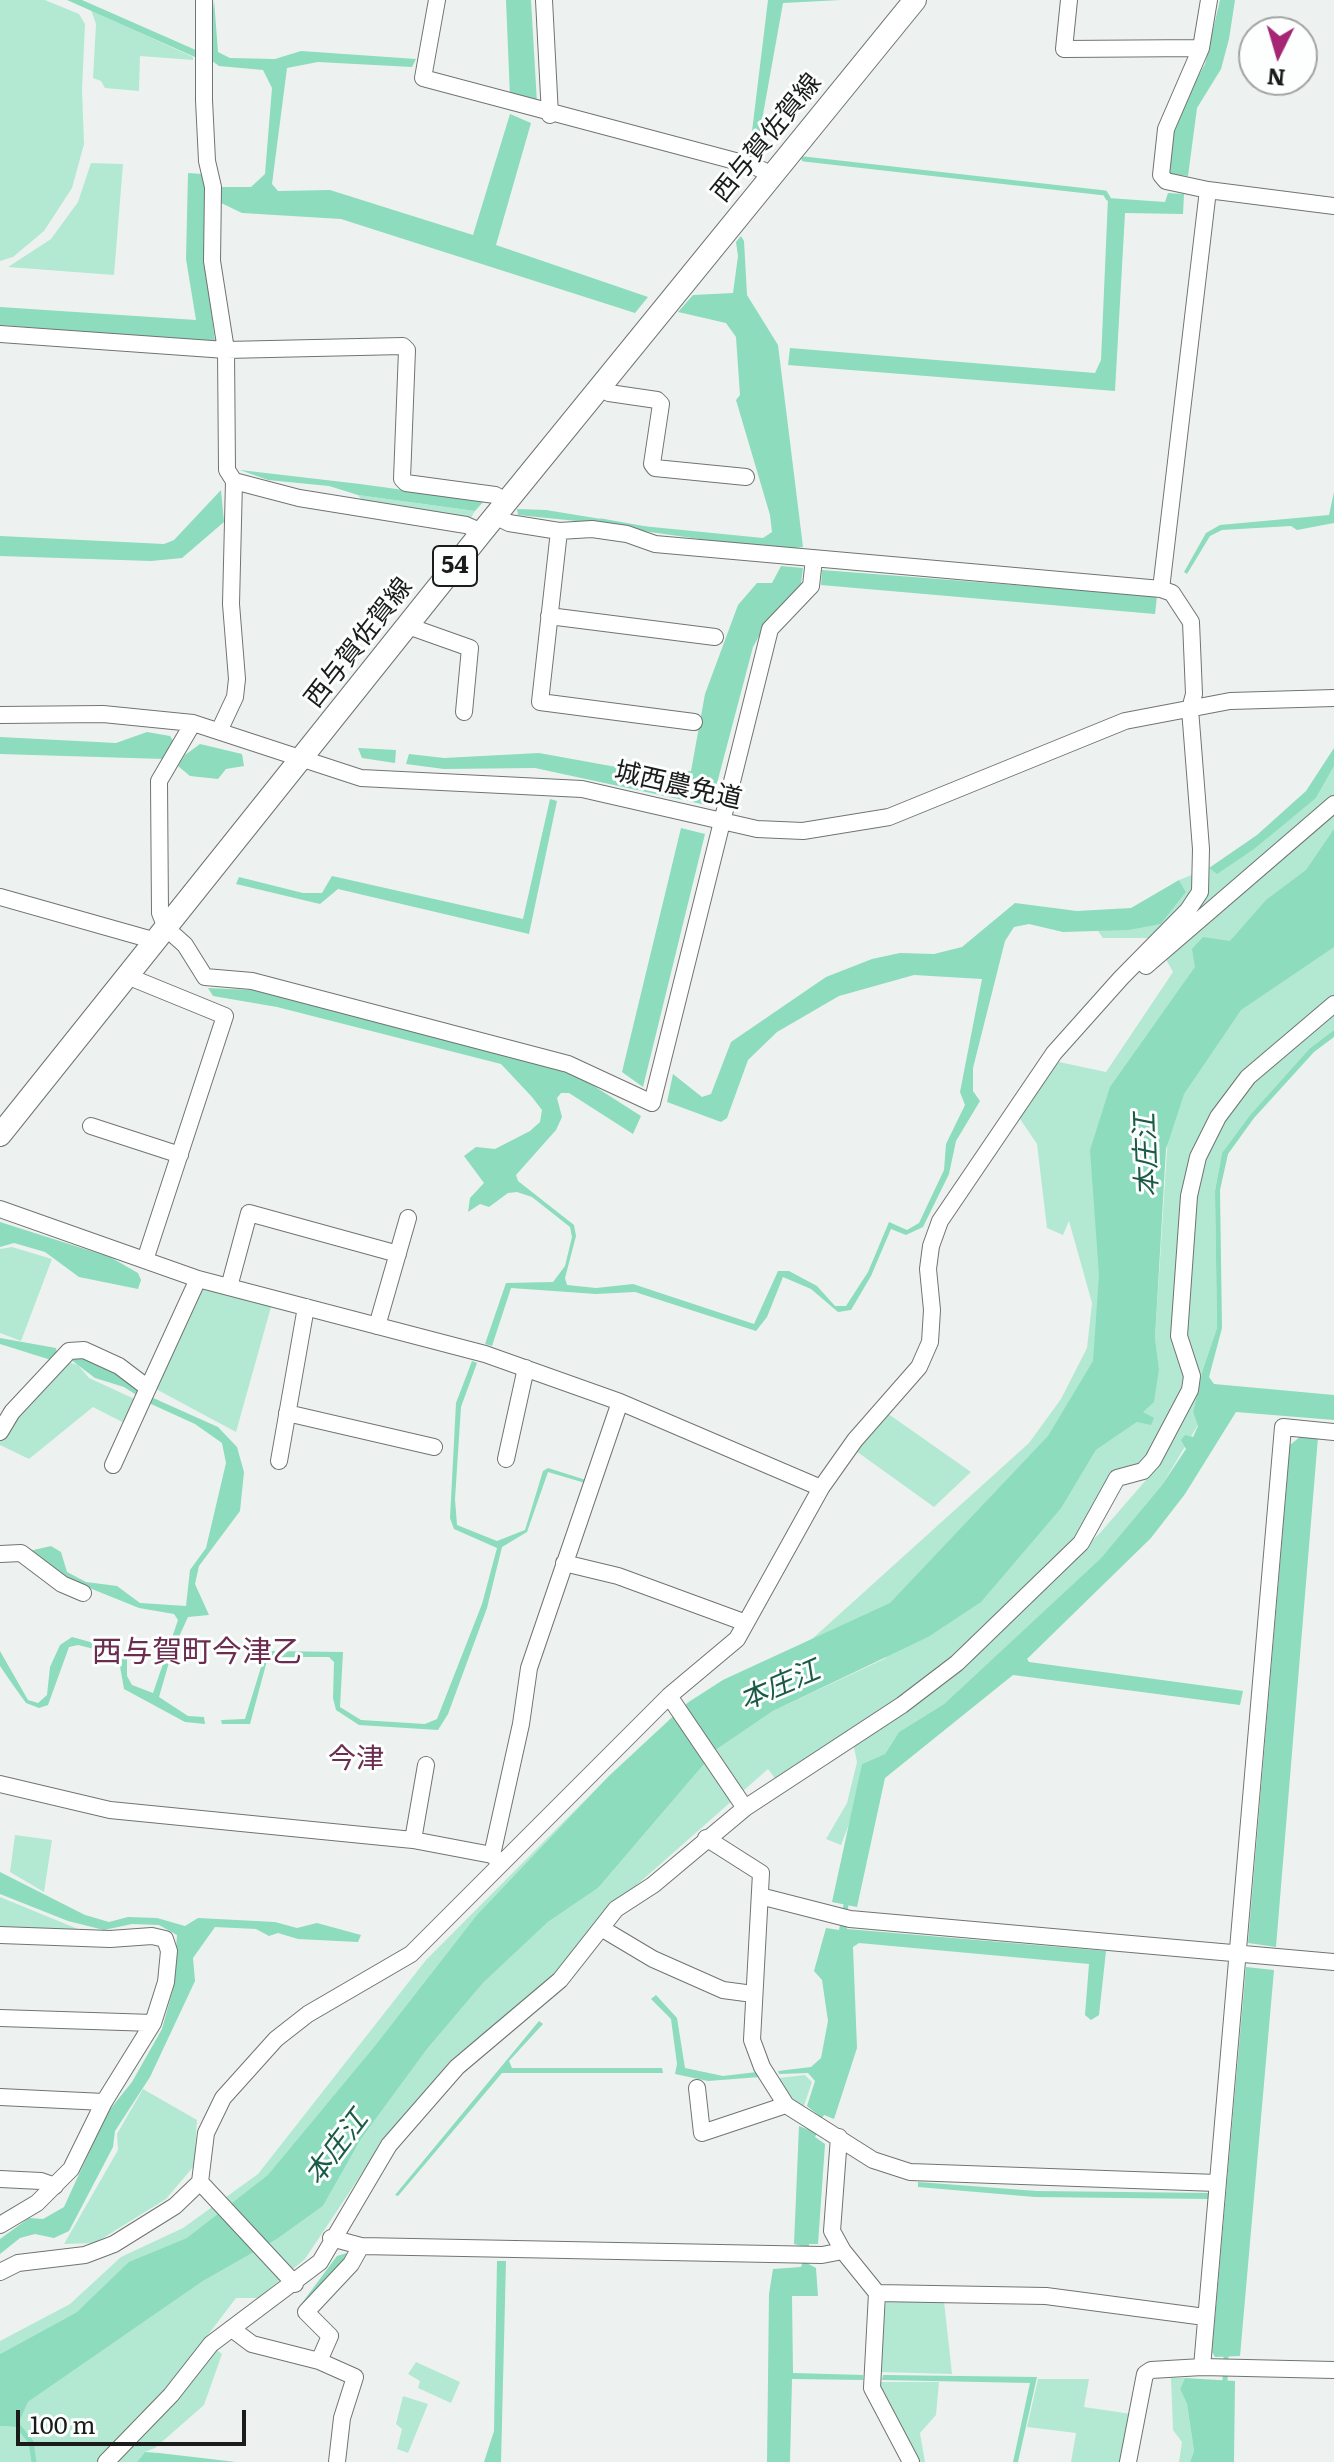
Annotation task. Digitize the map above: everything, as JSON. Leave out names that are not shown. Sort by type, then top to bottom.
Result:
[{"type":"main road","name":"西与賀佐賀線","points":[[0,1135],[495,516],[915,0]]},
{"type":"street","points":[[204,0],[204,100],[207,161],[213,187],[212,261],[226,350],[227,470],[234,481],[231,604],[237,679],[235,697],[220,729]]},
{"type":"street","points":[[437,0],[423,78],[550,115],[754,166],[772,175]]},
{"type":"street","points":[[544,0],[550,115]]},
{"type":"street","points":[[1069,0],[1064,49],[1201,48]]},
{"type":"street","points":[[1209,0],[1201,48],[1166,129],[1161,175],[1166,181],[1208,190],[1334,206]]},
{"type":"street","points":[[1161,589],[1208,190]]},
{"type":"street","points":[[0,334],[226,350],[403,346],[407,350],[402,479],[406,483],[495,495],[495,516]]},
{"type":"street","points":[[599,388],[609,393],[657,400],[661,404],[652,464],[655,468],[746,477]]},
{"type":"street","points":[[234,481],[299,498],[466,525],[495,516],[509,523],[559,531],[592,529],[627,534],[655,544],[1161,589],[1172,593],[1191,622],[1194,694],[1190,709],[1201,849],[1200,892],[1054,1053],[940,1221],[931,1246],[928,1269],[932,1310],[930,1342],[919,1367],[855,1440],[821,1488],[746,1623],[724,1652],[670,1698],[562,1806],[496,1859],[411,1954],[308,2014],[276,2039],[223,2098],[206,2133],[204,2187],[289,2278]]},
{"type":"street","points":[[559,531],[540,702],[694,722]]},
{"type":"street","points":[[0,897],[161,934],[185,945],[205,977],[252,981],[568,1064],[607,1079],[652,1103],[770,629],[811,586],[814,559]]},
{"type":"street","points":[[549,616],[715,637]]},
{"type":"street","points":[[408,626],[470,648],[464,712]]},
{"type":"street","name":"城西農免道","points":[[0,715],[103,714],[193,723],[220,729],[361,778],[582,789],[720,822],[757,829],[803,831],[889,817],[1125,721],[1273,698],[1334,698]]},
{"type":"street","points":[[161,934],[157,799],[166,764],[182,746],[193,723]]},
{"type":"street","points":[[1113,990],[1134,976],[1334,804]]},
{"type":"street","points":[[127,976],[225,1016],[145,1260]]},
{"type":"street","points":[[106,2462],[171,2395],[211,2344],[289,2278],[320,2262],[331,2238],[389,2145],[457,2067],[560,1980],[616,1909],[653,1885],[744,1807],[902,1705],[957,1663],[1081,1543],[1117,1478],[1143,1471],[1153,1460],[1190,1390],[1192,1376],[1179,1336],[1189,1196],[1198,1157],[1218,1117],[1248,1077],[1334,1004]]},
{"type":"street","points":[[91,1126],[180,1155]]},
{"type":"street","points":[[0,1209],[198,1279],[526,1368],[620,1402],[821,1488]]},
{"type":"street","points":[[229,1287],[249,1213],[398,1254]]},
{"type":"street","points":[[377,1326],[408,1218]]},
{"type":"street","points":[[113,1465],[198,1279]]},
{"type":"street","points":[[279,1461],[306,1307]]},
{"type":"street","points":[[0,1432],[12,1412],[69,1351],[84,1350],[119,1366],[148,1388]]},
{"type":"street","points":[[506,1459],[526,1368]]},
{"type":"street","points":[[496,1859],[529,1668],[620,1402]]},
{"type":"street","points":[[287,1413],[434,1447]]},
{"type":"street","points":[[1217,2367],[1205,2317],[1283,1427],[1334,1432]]},
{"type":"street","points":[[0,1554],[21,1553],[62,1584],[83,1593]]},
{"type":"street","points":[[564,1563],[618,1576],[746,1623]]},
{"type":"street","points":[[670,1698],[744,1807]]},
{"type":"street","points":[[413,1840],[426,1765]]},
{"type":"street","points":[[0,1784],[110,1810],[413,1840],[496,1859]]},
{"type":"street","points":[[706,1838],[761,1873],[752,2040],[762,2067],[786,2105],[873,2160],[910,2172],[1217,2183]]},
{"type":"street","points":[[760,1896],[844,1918],[1334,1962]]},
{"type":"street","points":[[601,1928],[653,1959],[723,1990],[753,1994]]},
{"type":"street","points":[[0,1935],[110,1939],[134,1935],[165,1939],[169,1951],[166,1982],[153,2023],[104,2102],[71,2169],[37,2203],[0,2225]]},
{"type":"street","points":[[0,2018],[153,2023]]},
{"type":"street","points":[[697,2088],[702,2133],[786,2105]]},
{"type":"street","points":[[0,2097],[104,2102]]},
{"type":"street","points":[[839,2137],[832,2231],[843,2251],[877,2293],[872,2388],[911,2462]]},
{"type":"street","points":[[0,2179],[41,2181],[55,2186]]},
{"type":"street","points":[[0,2272],[18,2263],[85,2255],[114,2244],[204,2187]]},
{"type":"street","points":[[331,2238],[361,2246],[822,2255],[843,2251]]},
{"type":"street","points":[[319,2361],[330,2336],[306,2312],[351,2264],[361,2246]]},
{"type":"street","points":[[877,2293],[1046,2296],[1205,2317]]},
{"type":"street","points":[[232,2329],[252,2344],[319,2361],[355,2377],[342,2418],[337,2462]]},
{"type":"street","points":[[1128,2462],[1145,2374],[1151,2370],[1217,2367],[1334,2370]]},
{"type":"shaded area","points":[[0,0],[45,0],[79,14],[85,24],[82,90],[84,144],[72,188],[44,231],[13,257],[0,261]]},
{"type":"shaded area","points":[[91,10],[193,57],[193,60],[140,56],[139,91],[105,88],[101,81],[93,78],[96,24]]},
{"type":"shaded area","points":[[91,163],[123,164],[114,275],[8,267],[51,239],[78,202]]},
{"type":"shaded area","points":[[358,495],[475,511],[469,521],[364,503]]},
{"type":"shaded area","points":[[1334,766],[1334,836],[1313,883],[1204,973],[1115,1329],[1065,1431],[877,1624],[708,1695],[292,2172],[77,2312],[0,2354],[0,2341],[70,2304],[121,2257],[183,2228],[258,2174],[426,1960],[609,1776],[688,1702],[723,1680],[812,1639],[1029,1443],[1061,1399],[1087,1348],[1092,1303],[1069,1221],[1063,1235],[1047,1228],[1037,1144],[1018,1116],[1059,1062],[1106,1072],[1173,972],[1154,938],[1103,938],[1098,931],[1161,924],[1186,892],[1179,880],[1209,868],[1217,873],[1316,798]]},
{"type":"shaded area","points":[[1334,922],[1334,1030],[1310,1048],[1250,1115],[1222,1153],[1215,1191],[1217,1328],[1193,1412],[1198,1425],[1162,1485],[1101,1558],[944,1704],[899,1732],[885,1754],[862,1764],[856,1806],[841,1845],[826,1839],[847,1803],[857,1762],[853,1743],[782,1788],[768,1769],[613,1906],[555,1977],[453,2058],[382,2143],[305,2259],[258,2298],[236,2298],[204,2340],[222,2354],[204,2405],[155,2448],[145,2452],[137,2462],[0,2462],[0,2426],[17,2427],[28,2402],[203,2281],[277,2239],[323,2206],[361,2139],[427,2049],[483,1983],[548,1922],[598,1888],[717,1749],[773,1711],[884,1659],[1062,1507],[1096,1450],[1137,1422],[1159,1370],[1155,1338],[1172,1071]],"holes":[[[1139,1467],[1146,1480],[1100,1533],[1046,1584],[1078,1541],[1115,1472]]]},
{"type":"shaded area","points":[[12,1247],[52,1259],[21,1341],[0,1333],[0,1249]]},
{"type":"shaded area","points":[[203,1286],[271,1307],[236,1432],[154,1388]]},
{"type":"shaded area","points":[[65,1361],[78,1365],[89,1378],[139,1401],[128,1425],[93,1407],[29,1459],[0,1445],[0,1436]]},
{"type":"shaded area","points":[[887,1413],[971,1472],[934,1507],[856,1451]]},
{"type":"shaded area","points":[[15,1835],[52,1840],[44,1892],[10,1872]]},
{"type":"shaded area","points":[[0,1897],[90,1934],[0,1929]]},
{"type":"shaded area","points":[[805,2075],[812,2082],[804,2106],[787,2097],[779,2078]]},
{"type":"shaded area","points":[[143,2089],[197,2120],[194,2166],[166,2199],[95,2243],[64,2244],[118,2150],[117,2134]]},
{"type":"shaded area","points":[[886,2300],[944,2301],[952,2374],[879,2372]]},
{"type":"shaded area","points":[[416,2362],[460,2382],[451,2403],[418,2388],[420,2381],[408,2374]]},
{"type":"shaded area","points":[[1171,2378],[1185,2378],[1180,2389],[1187,2404],[1194,2451],[1190,2462],[1179,2462],[1182,2442],[1173,2430]]},
{"type":"shaded area","points":[[1038,2379],[1089,2379],[1084,2407],[1131,2414],[1123,2462],[1071,2462],[1076,2433],[1027,2427]]},
{"type":"shaded area","points":[[879,2382],[939,2382],[936,2415],[920,2433],[925,2462],[920,2462],[884,2402]]},
{"type":"shaded area","points":[[403,2396],[428,2404],[408,2453],[397,2449],[402,2429],[396,2424]]},
{"type":"water","points":[[67,0],[82,0],[198,51],[197,58]]},
{"type":"water","points":[[214,0],[218,52],[230,58],[275,59],[301,51],[416,59],[412,67],[318,62],[287,68],[272,184],[278,191],[330,190],[473,235],[510,114],[531,123],[496,245],[648,297],[635,313],[341,219],[242,213],[219,202],[220,187],[251,187],[265,174],[272,88],[263,70],[219,66],[212,61],[209,49]]},
{"type":"water","points":[[506,0],[531,0],[537,103],[510,97]]},
{"type":"water","points":[[768,0],[841,0],[783,3],[755,159],[749,156]]},
{"type":"water","points":[[1220,0],[1235,0],[1221,69],[1197,108],[1188,176],[1170,174],[1172,136],[1182,105],[1205,64]]},
{"type":"water","points":[[188,173],[202,174],[205,189],[205,258],[215,342],[0,325],[0,307],[196,320],[186,259]]},
{"type":"water","points":[[1168,193],[1184,194],[1183,214],[1125,213],[1115,391],[788,365],[790,348],[1095,373],[1101,360],[1108,198],[1165,202]]},
{"type":"water","points":[[741,236],[744,241],[747,295],[778,345],[803,547],[777,550],[643,531],[642,526],[763,538],[772,532],[770,515],[736,400],[740,395],[736,337],[726,323],[678,312],[693,295],[733,293],[738,256],[736,242]]},
{"type":"water","points":[[240,470],[484,501],[475,511],[358,495],[329,486],[268,480]]},
{"type":"water","points":[[221,490],[224,522],[182,558],[151,561],[0,556],[0,536],[164,544],[174,540]]},
{"type":"water","points":[[1334,492],[1334,523],[1297,530],[1291,526],[1222,530],[1210,536],[1187,574],[1184,572],[1206,533],[1220,525],[1329,515]]},
{"type":"water","points":[[517,509],[546,510],[607,520],[606,524],[518,515]]},
{"type":"water","points":[[781,566],[803,568],[801,584],[768,620],[753,647],[711,806],[535,768],[444,769],[406,764],[409,754],[444,758],[539,753],[655,774],[691,771],[705,694],[738,605],[757,583],[772,583]]},
{"type":"water","points":[[822,570],[1157,596],[1155,614],[821,585]]},
{"type":"water","points":[[147,732],[170,736],[176,745],[164,759],[0,754],[0,737],[116,743]]},
{"type":"water","points":[[200,744],[242,754],[244,766],[226,769],[218,779],[190,776],[178,766],[185,755]]},
{"type":"water","points":[[358,748],[396,750],[395,763],[362,758]]},
{"type":"water","points":[[1334,748],[1334,766],[1316,798],[1254,849],[1217,874],[1209,868],[1257,835],[1306,791]]},
{"type":"water","points":[[550,799],[557,801],[529,934],[338,889],[320,904],[236,884],[239,877],[303,893],[322,893],[332,876],[523,919]]},
{"type":"water","points":[[681,828],[705,834],[643,1087],[622,1072]]},
{"type":"water","name":"本庄江","points":[[1334,829],[1334,947],[1241,1010],[1184,1094],[1166,1149],[1155,1338],[1159,1369],[1154,1402],[1143,1412],[1154,1418],[1151,1425],[1137,1422],[1096,1450],[1062,1507],[981,1602],[928,1637],[773,1711],[717,1749],[598,1888],[548,1922],[483,1983],[427,2049],[361,2139],[323,2206],[277,2239],[203,2281],[28,2402],[17,2427],[0,2426],[0,2354],[77,2312],[129,2262],[187,2238],[268,2175],[375,2046],[477,1915],[609,1776],[688,1703],[723,1680],[890,1603],[1048,1436],[1093,1361],[1099,1275],[1090,1150],[1110,1087],[1195,967],[1192,949],[1203,937],[1230,941],[1266,900],[1306,870]]},
{"type":"water","points":[[1179,880],[1186,892],[1161,924],[1128,930],[1063,932],[1029,924],[1014,927],[1005,941],[973,1068],[973,1091],[980,1101],[956,1141],[949,1174],[923,1227],[906,1235],[891,1229],[871,1276],[851,1310],[838,1312],[811,1289],[783,1277],[767,1317],[756,1331],[635,1292],[596,1294],[511,1288],[492,1346],[485,1344],[506,1283],[553,1282],[565,1266],[572,1237],[570,1227],[532,1197],[517,1192],[508,1193],[489,1207],[480,1204],[468,1212],[470,1198],[484,1183],[464,1156],[476,1147],[495,1149],[530,1131],[540,1122],[542,1110],[532,1097],[501,1064],[277,1007],[213,996],[208,988],[252,990],[547,1066],[583,1079],[641,1116],[633,1134],[569,1093],[561,1093],[557,1098],[562,1117],[556,1130],[516,1175],[518,1181],[574,1225],[576,1236],[565,1278],[567,1285],[596,1288],[633,1284],[754,1324],[778,1271],[789,1271],[817,1286],[835,1306],[846,1306],[868,1272],[889,1222],[907,1230],[919,1223],[944,1170],[946,1144],[965,1105],[960,1092],[982,979],[914,975],[839,996],[777,1032],[748,1060],[727,1118],[721,1122],[667,1102],[673,1074],[702,1097],[711,1094],[731,1042],[826,977],[872,959],[900,953],[934,954],[962,947],[1015,903],[1077,911],[1131,908]]},
{"type":"water","points":[[1334,1030],[1334,1037],[1314,1052],[1254,1118],[1228,1154],[1220,1190],[1222,1328],[1209,1377],[1214,1384],[1334,1395],[1334,1420],[1236,1412],[1185,1494],[1151,1538],[1027,1659],[1029,1662],[1243,1691],[1240,1705],[1013,1675],[885,1778],[857,1907],[832,1902],[862,1764],[885,1754],[899,1732],[944,1704],[1101,1558],[1162,1485],[1186,1449],[1181,1440],[1185,1435],[1193,1437],[1198,1426],[1193,1412],[1217,1328],[1215,1191],[1222,1153],[1250,1115],[1310,1048]]},
{"type":"water","points":[[0,1222],[110,1257],[138,1273],[141,1280],[138,1289],[79,1277],[45,1252],[14,1243],[0,1247]]},
{"type":"water","points":[[0,1338],[56,1348],[57,1354],[51,1360],[0,1344]]},
{"type":"water","points":[[75,1353],[97,1360],[140,1391],[138,1396],[124,1387],[95,1378],[70,1359]]},
{"type":"water","points":[[472,1361],[477,1363],[461,1407],[455,1499],[457,1525],[497,1541],[525,1530],[543,1471],[548,1468],[586,1480],[585,1483],[548,1472],[527,1532],[502,1547],[487,1608],[448,1714],[438,1730],[359,1725],[336,1710],[333,1698],[334,1662],[329,1657],[268,1657],[250,1724],[222,1724],[221,1720],[245,1719],[266,1651],[343,1652],[340,1707],[361,1720],[425,1724],[437,1719],[482,1604],[497,1548],[454,1529],[450,1518],[456,1403]]},
{"type":"water","points":[[151,1397],[218,1427],[237,1447],[244,1472],[240,1511],[199,1566],[195,1584],[209,1615],[188,1617],[172,1652],[159,1697],[188,1716],[204,1717],[205,1724],[185,1722],[124,1689],[118,1655],[78,1645],[69,1647],[48,1705],[39,1708],[26,1703],[0,1666],[0,1651],[28,1700],[38,1703],[47,1695],[50,1667],[60,1645],[72,1637],[127,1652],[127,1676],[132,1685],[153,1693],[178,1620],[174,1614],[139,1608],[87,1587],[63,1576],[29,1551],[51,1546],[61,1552],[67,1572],[86,1582],[117,1586],[140,1603],[186,1606],[190,1570],[206,1548],[226,1463],[222,1443],[195,1424],[151,1404]]},
{"type":"water","points":[[1301,1436],[1318,1437],[1276,1947],[1248,1943],[1290,1445]]},
{"type":"water","points":[[0,1872],[85,1915],[109,1922],[128,1917],[157,1918],[185,1926],[198,1918],[275,1922],[297,1928],[317,1923],[361,1935],[358,1942],[298,1939],[278,1933],[269,1936],[256,1929],[215,1927],[193,1958],[195,1981],[150,2077],[115,2131],[113,2147],[69,2231],[54,2238],[35,2234],[20,2238],[0,2254],[0,2239],[29,2218],[43,2219],[64,2207],[107,2113],[132,2082],[162,2029],[173,1989],[177,1935],[159,1925],[132,1924],[104,1930],[68,1921],[0,1894]]},
{"type":"water","points":[[840,1925],[847,1926],[847,1929],[1106,1951],[1099,2015],[1091,2020],[1085,2015],[1089,1964],[859,1943],[853,1947],[857,2048],[834,2119],[824,2115],[822,2118],[807,2106],[815,2081],[808,2073],[779,2074],[778,2071],[811,2067],[821,2058],[828,2021],[822,1980],[814,1971],[826,1928],[839,1930]]},
{"type":"water","points":[[1246,1967],[1274,1970],[1240,2356],[1215,2357],[1212,2352]]},
{"type":"water","points":[[656,1995],[677,2018],[685,2068],[723,2076],[757,2072],[760,2077],[708,2081],[675,2074],[677,2064],[671,2019],[651,1999]]},
{"type":"water","points":[[539,2021],[543,2024],[509,2061],[512,2068],[662,2068],[663,2073],[502,2073],[398,2196],[395,2195]]},
{"type":"water","points":[[799,2126],[817,2133],[815,2137],[825,2144],[818,2244],[809,2244],[809,2248],[794,2244]]},
{"type":"water","points":[[918,2182],[1037,2191],[1210,2193],[1209,2199],[1035,2197],[918,2187]]},
{"type":"water","points":[[347,2253],[349,2256],[299,2307],[337,2256]]},
{"type":"water","points":[[497,2261],[506,2261],[501,2462],[484,2462],[494,2431]]},
{"type":"water","points":[[803,2261],[816,2268],[818,2296],[792,2296],[793,2373],[863,2375],[863,2380],[792,2379],[790,2462],[767,2462],[769,2294],[773,2269],[801,2267]]},
{"type":"water","points":[[883,2375],[1037,2377],[1018,2462],[1013,2462],[1030,2383],[882,2380]]},
{"type":"water","points":[[1185,2378],[1235,2381],[1234,2462],[1190,2462],[1194,2451],[1187,2404],[1180,2389]]},
{"type":"water","points":[[145,2452],[159,2453],[236,2462],[137,2462]]},
{"type":"waterway","points":[[804,159],[1105,193],[1108,198]]},
{"type":"waterway","points":[[601,521],[646,529]]},
{"type":"waterway","points":[[844,1916],[846,1905]]},
{"type":"waterway","points":[[1225,2380],[1226,2356]]},
{"type":"waterway","points":[[14,2421],[31,2442],[34,2462]]},
{"type":"district","name":"西与賀町今津乙","points":[[197,1653]]},
{"type":"district","name":"今津","points":[[356,1760]]}]
